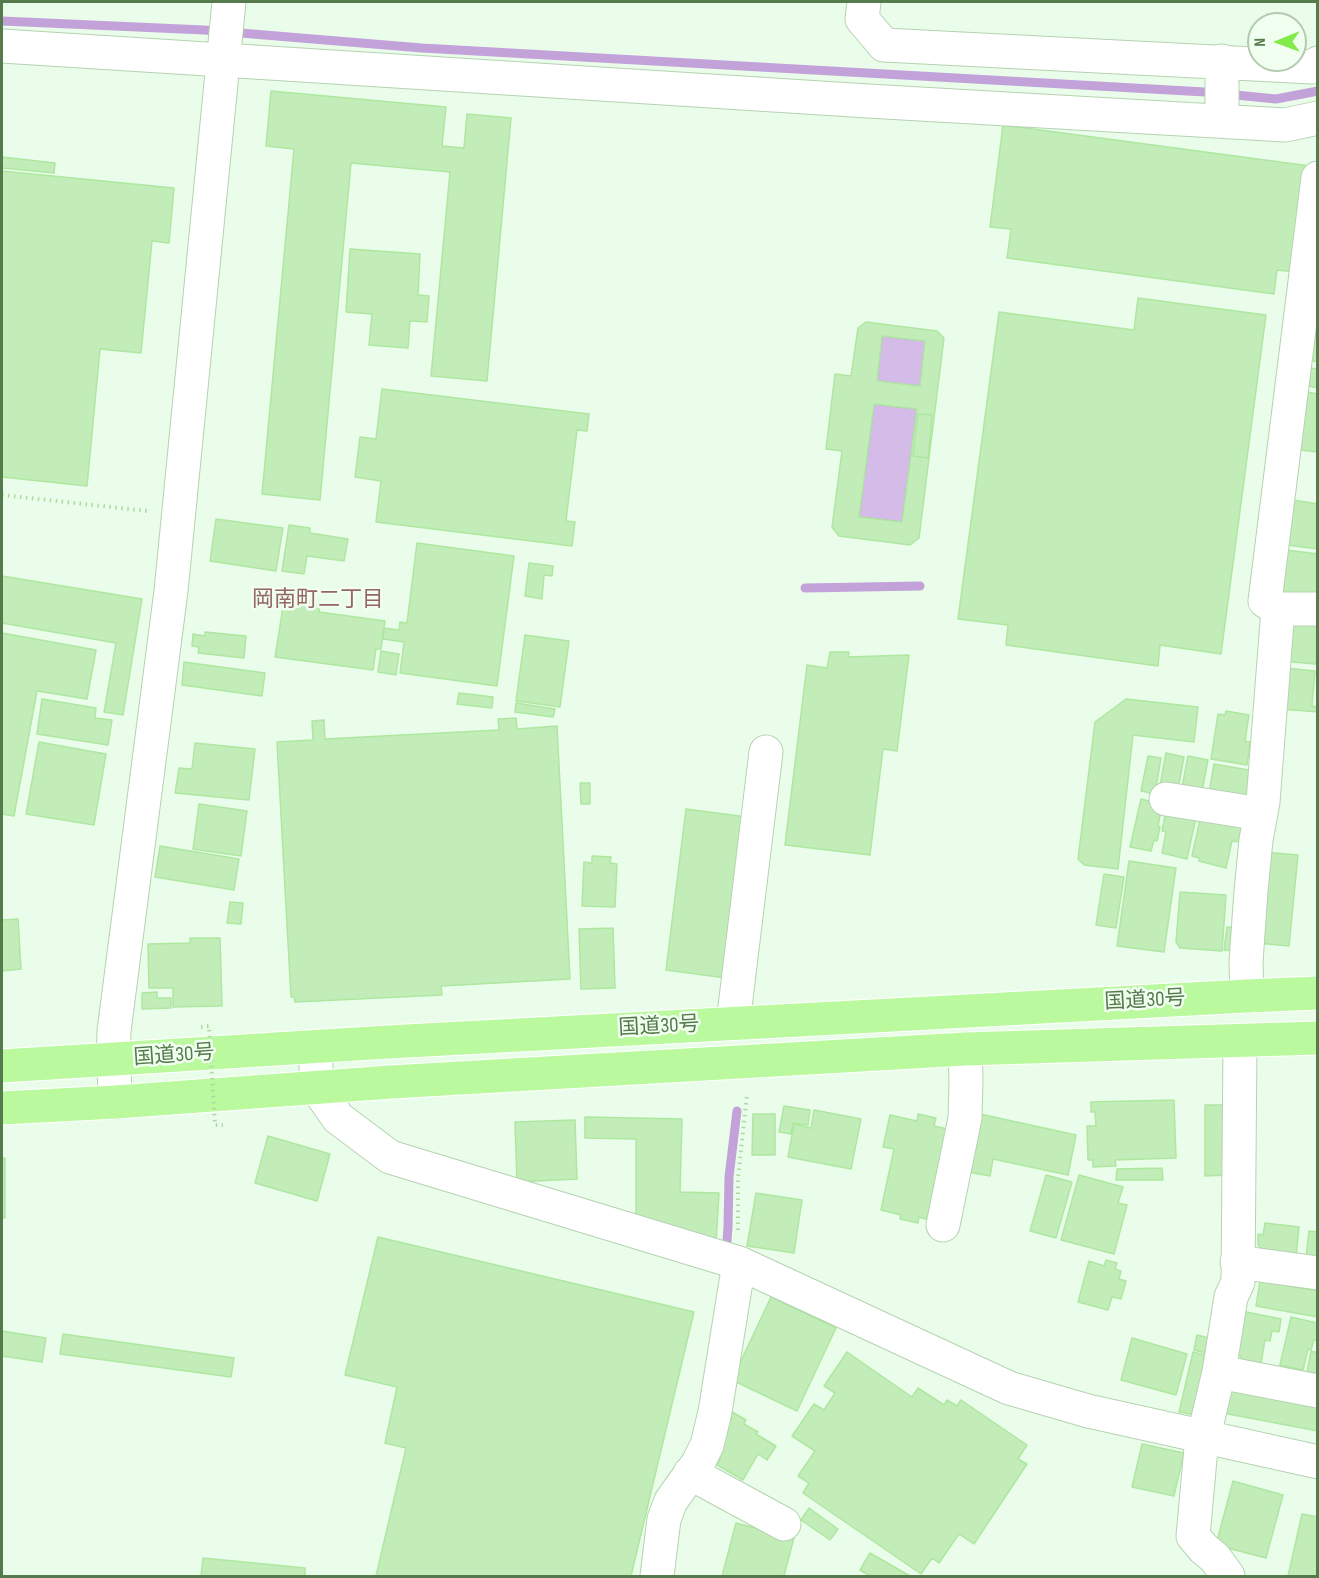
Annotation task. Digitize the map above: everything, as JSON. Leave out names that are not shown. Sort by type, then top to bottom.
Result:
[{"type":"highway","name":"国道30号","points":[[8,1061],[113,1060],[733,1023],[1317,993]]},
{"type":"highway","points":[[1010,1009],[1011,1048]]},
{"type":"highway","name":"国道30号","points":[[2,1108],[391,1082],[965,1049],[1317,1038]]},
{"type":"street","points":[[864,2],[862,18],[884,45],[1222,69],[1312,67],[1317,63]]},
{"type":"street","points":[[116,1102],[113,1060],[114,1031],[171,591],[228,9]]},
{"type":"street","points":[[2,46],[224,57],[868,101],[1222,116],[1285,125],[1317,117]]},
{"type":"street","points":[[1222,69],[1222,116]]},
{"type":"street","points":[[1317,178],[1265,601],[1278,609],[1317,609]]},
{"type":"street","points":[[1246,996],[1251,891],[1256,840],[1263,802],[1278,609]]},
{"type":"street","points":[[733,1023],[766,752]]},
{"type":"street","points":[[1166,799],[1261,814]]},
{"type":"street","points":[[1228,1576],[1215,1558],[1193,1536],[1201,1448],[1219,1372],[1231,1297],[1238,1282],[1240,1041]]},
{"type":"street","points":[[315,1047],[317,1088],[338,1118],[390,1157],[729,1260],[1009,1388],[1088,1411],[1317,1462]]},
{"type":"street","points":[[942,1225],[965,1118],[965,1049]]},
{"type":"street","points":[[657,1576],[664,1519],[671,1501],[698,1463],[706,1445],[715,1412],[729,1260]]},
{"type":"street","points":[[1238,1262],[1317,1273]]},
{"type":"street","points":[[1219,1372],[1317,1391]]},
{"type":"street","points":[[690,1473],[784,1524]]},
{"type":"path","points":[[2,495],[179,514]]},
{"type":"path","points":[[201,1027],[209,1026],[215,1125],[223,1125]]},
{"type":"path","points":[[729,1260],[747,1090]]},
{"type":"shaded area","points":[[882,336],[925,341],[920,386],[877,381]]},
{"type":"shaded area","points":[[874,404],[917,409],[902,522],[859,517]]},
{"type":"building","points":[[271,91],[446,107],[442,146],[464,148],[467,114],[511,118],[487,381],[431,376],[450,172],[351,163],[320,500],[262,494],[294,149],[266,146]]},
{"type":"building","points":[[1003,125],[1310,166],[1296,272],[1277,270],[1274,294],[1007,258],[1011,229],[990,227]]},
{"type":"building","points":[[2,157],[55,163],[54,173],[2,168]]},
{"type":"building","points":[[2,171],[174,188],[169,243],[152,241],[141,353],[100,349],[87,486],[2,477]]},
{"type":"building","points":[[350,249],[420,254],[418,295],[429,296],[427,322],[410,321],[408,348],[369,345],[372,314],[346,312]]},
{"type":"building","points":[[1138,298],[1266,315],[1221,654],[1160,645],[1158,666],[1006,645],[1008,625],[958,619],[999,312],[1134,330]]},
{"type":"building","points":[[1318,311],[1318,362],[1309,360]]},
{"type":"building","points":[[866,322],[937,331],[944,338],[919,538],[910,545],[839,536],[832,527],[842,451],[826,449],[835,374],[851,376],[858,328]],"holes":[[[882,336],[925,341],[920,386],[877,381]],[[874,404],[917,409],[902,522],[859,517]],[[918,414],[932,415],[928,458],[913,456]]]},
{"type":"building","points":[[1310,368],[1318,369],[1318,388],[1308,386]]},
{"type":"building","points":[[382,389],[589,414],[587,431],[577,430],[566,521],[575,522],[572,546],[376,522],[381,481],[355,477],[360,437],[376,439]]},
{"type":"building","points":[[1307,392],[1318,394],[1318,452],[1300,450]]},
{"type":"building","points":[[918,414],[932,415],[928,458],[913,456]]},
{"type":"building","points":[[1293,500],[1318,504],[1318,549],[1287,545]]},
{"type":"building","points":[[216,519],[283,528],[276,571],[210,561]]},
{"type":"building","points":[[289,525],[310,528],[310,533],[348,539],[344,561],[307,556],[304,574],[282,571]]},
{"type":"building","points":[[417,543],[514,556],[497,686],[400,673],[404,642],[383,639],[384,628],[399,630],[400,622],[407,623]]},
{"type":"building","points":[[1286,550],[1318,554],[1318,597],[1280,592]]},
{"type":"building","points":[[529,563],[553,566],[552,576],[544,575],[542,599],[525,596]]},
{"type":"building","points":[[2,576],[142,599],[123,715],[104,712],[116,643],[2,623]]},
{"type":"building","points":[[296,600],[320,604],[319,612],[385,621],[381,649],[376,649],[373,670],[275,657],[283,607],[295,609]]},
{"type":"building","points":[[1288,620],[1318,622],[1318,661],[1315,664],[1284,661]]},
{"type":"building","points":[[205,632],[246,636],[244,658],[198,653],[199,647],[192,646],[193,634],[205,636]]},
{"type":"building","points":[[2,633],[96,650],[87,699],[37,691],[14,816],[2,814]]},
{"type":"building","points":[[525,635],[569,641],[560,707],[516,701]]},
{"type":"building","points":[[381,651],[399,654],[396,675],[378,672]]},
{"type":"building","points":[[830,652],[849,652],[848,657],[909,655],[897,751],[883,749],[870,855],[785,845],[807,665],[827,668]]},
{"type":"building","points":[[184,662],[265,673],[262,696],[182,685]]},
{"type":"building","points":[[1285,668],[1315,671],[1312,706],[1318,707],[1318,712],[1282,709]]},
{"type":"building","points":[[459,693],[493,697],[492,708],[457,704]]},
{"type":"building","points":[[42,699],[96,708],[95,718],[112,720],[108,745],[37,734]]},
{"type":"building","points":[[1126,699],[1198,707],[1194,742],[1133,735],[1118,869],[1084,865],[1078,859],[1095,722]]},
{"type":"building","points":[[516,703],[555,709],[553,717],[515,712]]},
{"type":"building","points":[[1226,711],[1249,715],[1245,741],[1250,742],[1247,765],[1211,759],[1218,714],[1225,715]]},
{"type":"building","points":[[516,718],[517,729],[557,726],[570,979],[441,986],[442,995],[295,1002],[294,997],[291,997],[277,742],[313,740],[312,721],[324,720],[325,739],[499,730],[498,719]]},
{"type":"building","points":[[39,742],[106,754],[94,825],[26,814]]},
{"type":"building","points":[[195,743],[255,749],[249,800],[175,793],[179,768],[192,769]]},
{"type":"building","points":[[1166,753],[1184,757],[1177,794],[1159,791]]},
{"type":"building","points":[[1148,756],[1161,758],[1155,794],[1141,791]]},
{"type":"building","points":[[1188,756],[1208,760],[1201,797],[1181,793]]},
{"type":"building","points":[[1214,764],[1254,771],[1248,806],[1208,799]]},
{"type":"building","points":[[580,783],[590,783],[590,804],[581,804]]},
{"type":"building","points":[[1141,799],[1162,804],[1157,841],[1154,840],[1151,851],[1130,847]]},
{"type":"building","points":[[199,804],[247,811],[241,856],[193,849]]},
{"type":"building","points":[[1167,806],[1197,813],[1187,859],[1162,853],[1166,832],[1162,831]]},
{"type":"building","points":[[686,809],[747,817],[726,978],[666,970]]},
{"type":"building","points":[[1201,815],[1244,820],[1239,842],[1232,841],[1226,868],[1199,861],[1199,858],[1192,856]]},
{"type":"building","points":[[160,846],[239,859],[234,890],[155,877]]},
{"type":"building","points":[[1264,852],[1298,855],[1289,946],[1256,943]]},
{"type":"building","points":[[592,856],[611,857],[610,863],[617,864],[615,907],[582,906],[584,862],[592,863]]},
{"type":"building","points":[[1129,861],[1176,868],[1164,952],[1117,946]]},
{"type":"building","points":[[1104,874],[1124,877],[1116,928],[1096,925]]},
{"type":"building","points":[[1180,892],[1226,895],[1222,951],[1180,948],[1176,942]]},
{"type":"building","points":[[230,902],[243,903],[241,924],[227,923]]},
{"type":"building","points":[[18,919],[21,969],[2,971],[2,920]]},
{"type":"building","points":[[1227,927],[1238,928],[1235,951],[1224,950]]},
{"type":"building","points":[[613,928],[615,988],[581,989],[579,929]]},
{"type":"building","points":[[190,938],[220,938],[222,1006],[173,1007],[173,988],[149,988],[148,944],[190,943]]},
{"type":"building","points":[[157,992],[157,998],[171,998],[171,1008],[142,1009],[142,993]]},
{"type":"building","points":[[1174,1100],[1176,1158],[1115,1160],[1116,1166],[1093,1167],[1093,1160],[1088,1160],[1087,1126],[1096,1126],[1095,1112],[1091,1112],[1091,1102]]},
{"type":"building","points":[[1205,1105],[1229,1105],[1230,1175],[1205,1176]]},
{"type":"building","points":[[784,1106],[810,1110],[808,1125],[793,1123],[791,1134],[779,1132]]},
{"type":"building","points":[[814,1110],[861,1119],[851,1169],[788,1157],[794,1124],[811,1128]]},
{"type":"building","points":[[753,1114],[775,1114],[775,1155],[752,1155]]},
{"type":"building","points":[[918,1114],[936,1118],[934,1126],[947,1129],[929,1220],[919,1217],[918,1223],[900,1219],[901,1215],[881,1210],[894,1149],[883,1147],[890,1115],[917,1121]]},
{"type":"building","points":[[980,1114],[1076,1135],[1068,1175],[993,1159],[990,1176],[968,1172]]},
{"type":"building","points":[[585,1117],[682,1119],[680,1192],[719,1193],[716,1243],[636,1218],[636,1139],[585,1138]]},
{"type":"building","points":[[575,1120],[577,1179],[517,1182],[515,1122]]},
{"type":"building","points":[[268,1136],[330,1154],[317,1201],[255,1183]]},
{"type":"building","points":[[2,1158],[5,1158],[5,1218],[2,1218]]},
{"type":"building","points":[[1162,1168],[1163,1180],[1116,1180],[1117,1169]]},
{"type":"building","points":[[1046,1175],[1072,1182],[1056,1238],[1030,1231]]},
{"type":"building","points":[[1079,1175],[1123,1187],[1118,1203],[1127,1205],[1114,1254],[1061,1240]]},
{"type":"building","points":[[756,1193],[802,1200],[794,1253],[747,1246]]},
{"type":"building","points":[[1265,1223],[1299,1227],[1296,1257],[1265,1253],[1258,1245],[1258,1234],[1263,1235]]},
{"type":"building","points":[[1309,1231],[1318,1232],[1318,1259],[1306,1257]]},
{"type":"building","points":[[378,1237],[694,1312],[631,1576],[376,1576],[406,1448],[385,1443],[397,1387],[345,1375]]},
{"type":"building","points":[[1106,1260],[1117,1263],[1115,1269],[1121,1271],[1119,1279],[1126,1281],[1121,1299],[1112,1297],[1108,1310],[1078,1302],[1089,1261],[1104,1266]]},
{"type":"building","points":[[1260,1281],[1318,1291],[1318,1317],[1256,1306]]},
{"type":"building","points":[[771,1297],[836,1328],[797,1411],[732,1380]]},
{"type":"building","points":[[1241,1311],[1281,1319],[1279,1332],[1272,1331],[1270,1341],[1265,1340],[1261,1363],[1243,1360],[1234,1347]]},
{"type":"building","points":[[1291,1317],[1317,1323],[1318,1341],[1314,1340],[1311,1350],[1308,1349],[1303,1370],[1280,1365]]},
{"type":"building","points":[[2,1331],[46,1338],[42,1362],[2,1356]]},
{"type":"building","points":[[63,1334],[234,1358],[231,1377],[60,1354]]},
{"type":"building","points":[[1197,1335],[1213,1339],[1210,1354],[1194,1350]]},
{"type":"building","points":[[1132,1338],[1187,1354],[1176,1395],[1121,1380]]},
{"type":"building","points":[[1311,1351],[1318,1353],[1318,1374],[1307,1372]]},
{"type":"building","points":[[847,1352],[912,1397],[918,1388],[944,1405],[947,1400],[957,1406],[961,1400],[1027,1445],[1018,1459],[1027,1464],[974,1544],[959,1534],[939,1563],[932,1558],[921,1574],[803,1493],[809,1483],[798,1476],[815,1451],[792,1436],[814,1404],[824,1410],[835,1393],[824,1386]]},
{"type":"building","points":[[1193,1352],[1209,1356],[1200,1408],[1190,1414],[1179,1412]]},
{"type":"building","points":[[1227,1390],[1318,1407],[1318,1431],[1223,1413]]},
{"type":"building","points":[[727,1409],[746,1420],[744,1424],[776,1446],[767,1460],[758,1454],[743,1480],[717,1465],[721,1457],[715,1454],[715,1446],[732,1418],[724,1414]]},
{"type":"building","points":[[1142,1444],[1184,1453],[1174,1496],[1132,1487]]},
{"type":"building","points":[[1233,1481],[1283,1495],[1266,1558],[1216,1545]]},
{"type":"building","points":[[809,1508],[838,1529],[830,1540],[801,1520]]},
{"type":"building","points":[[1302,1514],[1318,1517],[1318,1576],[1288,1576]]},
{"type":"building","points":[[736,1523],[794,1538],[784,1576],[722,1576]]},
{"type":"building","points":[[870,1553],[910,1576],[870,1576],[860,1570]]},
{"type":"building","points":[[203,1558],[305,1568],[305,1576],[201,1576]]},
{"type":"waterway","points":[[2,21],[204,30],[422,48],[1205,92],[1276,99],[1318,91]]},
{"type":"waterway","points":[[805,588],[920,586]]},
{"type":"waterway","points":[[726,1254],[729,1177],[737,1111]]},
{"type":"district","name":"岡南町二丁目","points":[[318,600]]}]
